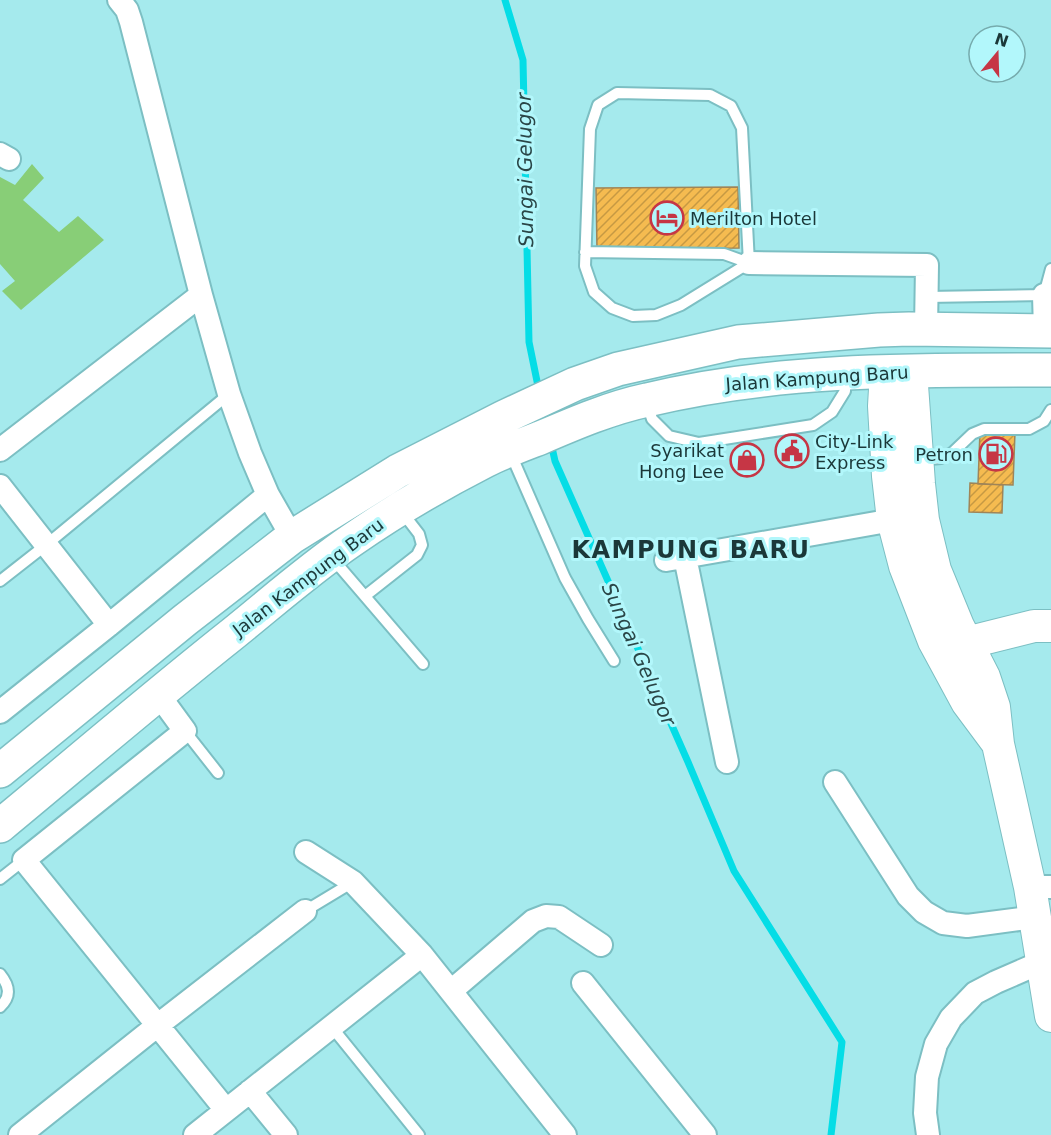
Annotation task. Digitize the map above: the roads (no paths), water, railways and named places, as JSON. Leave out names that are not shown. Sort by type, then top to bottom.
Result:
[{"type":"main road","name":"Jalan Kampung Baru","points":[[0,771],[185,620],[292,537],[398,471],[575,384],[618,369],[738,342],[879,330],[1049,332]]},
{"type":"main road","points":[[738,342],[756,350],[785,352],[857,350],[898,368],[911,353],[933,347],[1042,338],[1049,332]]},
{"type":"main road","name":"Jalan Kampung Baru","points":[[2,819],[330,556],[362,533],[487,460],[517,460],[582,420],[645,400],[721,385],[898,368],[1051,370]]},
{"type":"street","points":[[119,0],[127,10],[131,22],[201,295],[229,394],[268,495],[292,537]]},
{"type":"street","points":[[749,263],[927,265],[926,329]]},
{"type":"street","points":[[0,450],[201,295]]},
{"type":"street","points":[[1048,295],[1049,332]]},
{"type":"street","points":[[898,368],[918,460],[923,520],[935,570],[958,626],[984,677],[994,707],[998,744],[1040,887],[1035,917],[1051,1016]]},
{"type":"street","points":[[898,368],[884,406],[893,520],[905,566],[934,641],[967,702],[998,744]]},
{"type":"street","points":[[0,486],[109,625]]},
{"type":"street","points":[[0,711],[268,495]]},
{"type":"street","points":[[727,762],[676,558],[893,520]]},
{"type":"street","points":[[966,643],[1034,626],[1051,626]]},
{"type":"street","points":[[158,694],[185,731],[24,860],[226,1110]]},
{"type":"street","points":[[835,782],[908,896],[924,912],[943,922],[968,926],[1035,917]]},
{"type":"street","points":[[306,852],[353,882],[422,955],[565,1135]]},
{"type":"street","points":[[20,1135],[304,911]]},
{"type":"street","points":[[451,992],[533,921],[546,916],[559,917],[601,945]]},
{"type":"street","points":[[195,1135],[422,955]]},
{"type":"street","points":[[928,1135],[925,1113],[927,1077],[936,1044],[951,1018],[975,993],[1042,962]]},
{"type":"street","points":[[583,983],[705,1135]]},
{"type":"street","points":[[250,1091],[286,1135]]},
{"type":"lane","points":[[617,93],[710,95],[731,106],[742,128],[749,263],[681,305],[656,315],[633,316],[612,308],[594,292],[585,266],[585,252],[590,129],[598,105],[617,93]]},
{"type":"lane","points":[[585,252],[724,254],[749,263]]},
{"type":"lane","points":[[927,297],[1048,295],[1051,268]]},
{"type":"lane","points":[[645,400],[652,419],[669,436],[699,443],[813,425],[832,412],[845,391],[846,373]]},
{"type":"lane","points":[[0,581],[229,394]]},
{"type":"lane","points":[[918,460],[941,458],[952,453],[972,434],[984,429],[1029,429],[1044,421],[1051,410]]},
{"type":"lane","points":[[517,460],[565,578],[614,661]]},
{"type":"lane","points":[[365,596],[417,555],[422,546],[419,534],[400,510]]},
{"type":"lane","points":[[330,556],[423,664]]},
{"type":"lane","points":[[185,731],[218,773]]},
{"type":"lane","points":[[0,879],[24,860]]},
{"type":"lane","points":[[304,911],[353,882]]},
{"type":"lane","points":[[0,974],[6,982],[9,993],[5,1003],[0,1007]]},
{"type":"lane","points":[[331,1026],[419,1135]]},
{"type":"waterway","name":"Sungai Gelugor","points":[[505,0],[523,60],[529,342],[539,391]]},
{"type":"waterway","name":"Sungai Gelugor","points":[[551,443],[555,461],[734,871],[842,1042],[831,1135]]},
{"type":"place","name":"Merilton Hotel","points":[[667,218]]},
{"type":"place","name":"City-Link Express","points":[[792,451]]},
{"type":"place","name":"Petron","points":[[996,454]]},
{"type":"place","name":"Syarikat Hong Lee","points":[[747,460]]},
{"type":"district","name":"KAMPUNG BARU","points":[[691,550]]}]
